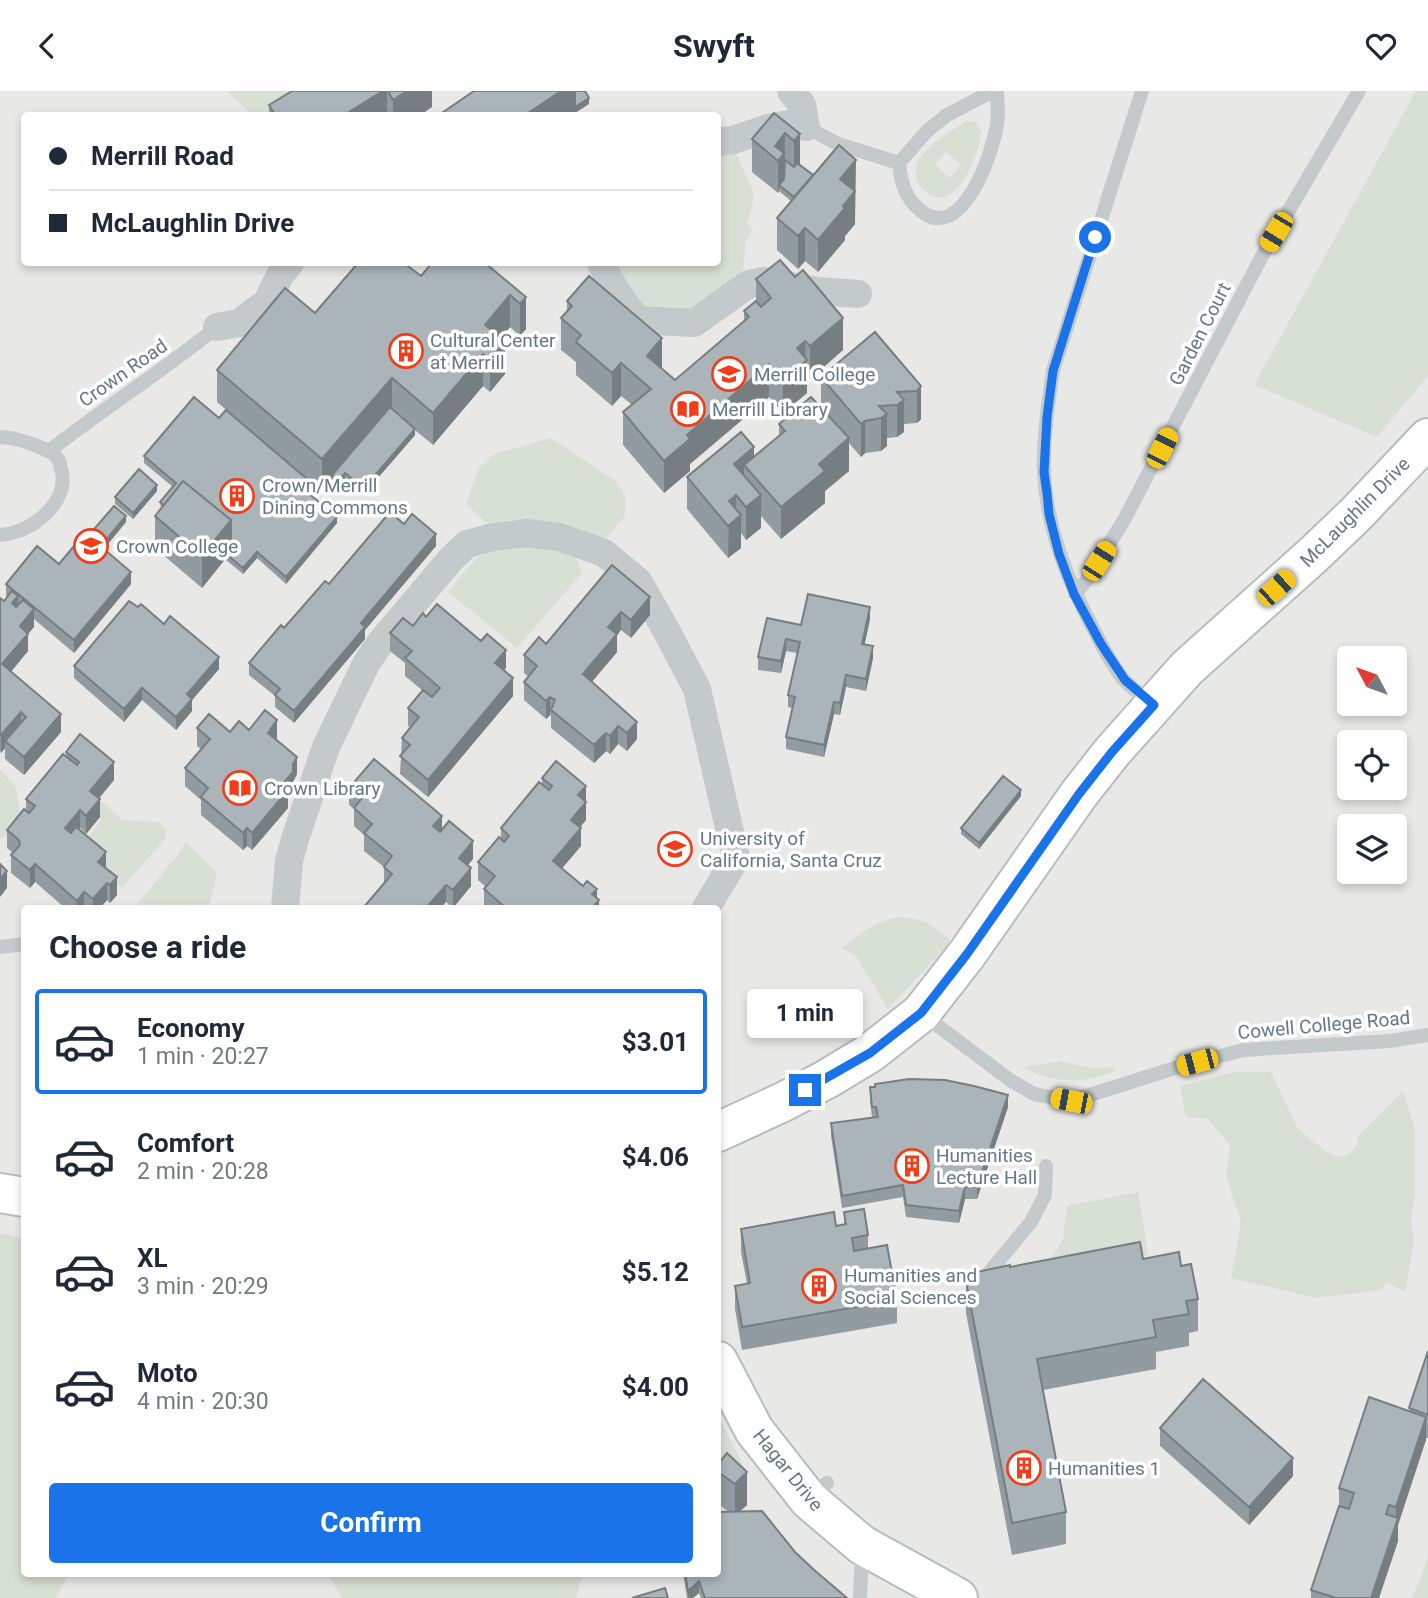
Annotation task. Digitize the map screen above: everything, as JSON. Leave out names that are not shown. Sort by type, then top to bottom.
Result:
[{"type":"street","points":[[721,142],[789,124],[806,127],[802,105],[791,91]]},
{"type":"street","points":[[217,327],[239,323],[267,302],[288,266]]},
{"type":"street","points":[[602,266],[625,306],[638,320],[694,323],[749,284],[764,281],[818,291],[858,294]]},
{"type":"street","name":"McLaughlin Drive","points":[[721,1131],[827,1079],[870,1053],[921,1013],[967,954],[1079,794],[1112,752],[1187,668],[1312,556],[1428,438]]},
{"type":"street","points":[[285,905],[289,861],[295,839],[327,747],[366,664],[424,590],[467,544],[527,533],[559,537],[604,553],[638,581],[697,689],[736,858],[708,905]]},
{"type":"street","points":[[0,1193],[21,1196]]},
{"type":"street","name":"Hagar Drive","points":[[721,1367],[754,1430],[818,1492],[836,1525],[862,1545],[958,1598]]},
{"type":"lane","points":[[995,91],[997,123],[990,154],[971,193],[952,215],[939,219],[928,216],[910,202],[901,182],[899,163],[927,131],[947,115],[995,91]]},
{"type":"lane","points":[[1142,91],[1053,371],[1044,472],[1049,514],[1059,554],[1074,594],[1101,644],[1125,680],[1154,705]]},
{"type":"lane","name":"Garden Court","points":[[1074,594],[1086,581],[1124,520],[1262,256],[1359,91]]},
{"type":"lane","points":[[806,127],[838,145],[899,163]]},
{"type":"lane","name":"Crown Road","points":[[49,451],[180,357],[217,327]]},
{"type":"lane","points":[[0,437],[17,438],[49,451],[60,461],[63,479],[59,497],[42,516],[29,527],[13,534],[0,535]]},
{"type":"lane","points":[[0,947],[21,944]]},
{"type":"lane","name":"Cowell College Road","points":[[921,1013],[1010,1080],[1034,1094],[1071,1101],[1175,1067],[1243,1050],[1390,1041],[1428,1035]]},
{"type":"lane","points":[[986,1276],[1031,1222],[1045,1195],[1046,1166]]},
{"type":"lane","points":[[860,1598],[862,1545]]},
{"type":"shaded area","name":"University of California, Santa Cruz","points":[[0,91],[1428,91],[1428,1598],[0,1598]]},
{"type":"shaded area","points":[[227,91],[310,91],[285,112],[249,112]]},
{"type":"shaded area","points":[[1416,91],[1428,91],[1428,376],[1377,437],[1254,385]]},
{"type":"shaded area","points":[[975,122],[981,131],[970,168],[953,192],[946,196],[932,196],[917,180],[916,165],[929,148],[963,123]],"holes":[[[946,152],[961,165],[950,178],[935,165]]]},
{"type":"shaded area","points":[[735,151],[753,191],[747,223],[753,230],[746,241],[742,276],[687,314],[658,312],[638,303],[615,266],[721,266],[721,153]]},
{"type":"shaded area","points":[[551,438],[616,481],[625,495],[625,516],[603,542],[573,529],[524,519],[487,523],[466,504],[478,469],[494,454]]},
{"type":"shaded area","points":[[507,544],[574,553],[582,573],[517,648],[448,592],[478,557]]},
{"type":"shaded area","points":[[0,769],[15,786],[20,808],[11,833],[0,839]]},
{"type":"shaded area","points":[[99,799],[122,820],[159,822],[167,830],[165,839],[122,888],[106,875],[109,870],[84,842],[101,821],[95,811]]},
{"type":"shaded area","points":[[186,842],[217,873],[209,905],[136,905]]},
{"type":"shaded area","points":[[898,917],[920,920],[931,925],[949,938],[949,944],[888,1009],[856,956],[842,948],[868,929]]},
{"type":"shaded area","points":[[1060,1061],[1089,1068],[1114,1067],[1115,1071],[1091,1078],[1068,1080],[1046,1077],[1023,1067]]},
{"type":"shaded area","points":[[1233,1072],[1271,1072],[1298,1129],[1327,1152],[1338,1157],[1349,1155],[1356,1146],[1359,1135],[1403,1091],[1415,1130],[1415,1192],[1411,1221],[1414,1240],[1405,1292],[1386,1282],[1381,1290],[1315,1298],[1231,1278],[1241,1222],[1226,1176],[1230,1145],[1208,1119],[1186,1117],[1180,1086]]},
{"type":"shaded area","points":[[1138,1192],[1148,1255],[1041,1274],[1063,1239],[1067,1206]]},
{"type":"shaded area","points":[[0,1233],[21,1238],[21,1577],[67,1577],[56,1598],[0,1598]]},
{"type":"shaded area","points":[[721,1420],[744,1467],[721,1481]]},
{"type":"shaded area","points":[[1428,1554],[1428,1598],[1412,1598],[1421,1578]]},
{"type":"shaded area","points":[[329,1577],[582,1577],[576,1598],[342,1598]]},
{"type":"building","points":[[292,91],[383,91],[349,112],[273,112],[269,105]]},
{"type":"building","points":[[388,91],[407,91],[393,100]]},
{"type":"building","points":[[474,91],[561,91],[530,112],[443,112]]},
{"type":"building","points":[[575,91],[585,91],[589,98],[575,107]]},
{"type":"building","points":[[774,113],[800,134],[794,141],[785,133],[775,146],[784,153],[778,161],[752,139]]},
{"type":"building","points":[[839,145],[856,160],[840,179],[855,191],[843,206],[845,208],[818,240],[805,228],[798,236],[777,218]]},
{"type":"building","points":[[785,160],[794,167],[797,163],[813,175],[794,197],[779,185],[784,179]]},
{"type":"building","points":[[780,260],[795,277],[803,270],[843,318],[810,346],[805,341],[797,348],[807,360],[783,381],[769,364],[687,435],[690,439],[664,461],[623,412],[651,389],[621,363],[612,373],[576,342],[581,335],[561,318],[572,306],[567,301],[589,276],[662,338],[647,356],[675,380],[749,317],[744,311],[756,301],[761,307],[771,298],[756,279]]},
{"type":"building","points":[[355,266],[408,266],[421,276],[429,266],[489,266],[526,297],[520,304],[510,295],[485,325],[505,342],[490,360],[483,354],[433,413],[392,378],[322,459],[217,370],[285,288],[315,313]]},
{"type":"building","points":[[875,332],[921,386],[917,391],[897,392],[904,400],[897,405],[879,406],[887,414],[861,424],[821,377]]},
{"type":"building","name":"Crown/Merrill Dining Commons","points":[[194,397],[219,418],[226,410],[307,479],[301,487],[337,517],[286,577],[257,552],[243,568],[226,554],[233,546],[231,520],[183,481],[164,505],[160,502],[176,483],[144,456]]},
{"type":"building","points":[[811,397],[849,438],[819,464],[825,471],[781,507],[744,465],[785,431],[779,424]]},
{"type":"building","points":[[390,407],[415,429],[364,488],[345,473],[338,481],[332,475]]},
{"type":"building","points":[[741,432],[754,447],[734,464],[761,495],[746,507],[736,495],[729,501],[741,515],[728,526],[687,477]]},
{"type":"building","points":[[139,469],[157,485],[133,513],[115,497]]},
{"type":"building","points":[[183,481],[231,520],[202,556],[155,516]]},
{"type":"building","points":[[114,506],[126,516],[101,546],[89,535]]},
{"type":"building","points":[[390,512],[404,524],[412,514],[436,534],[361,623],[365,627],[294,711],[275,695],[280,689],[249,663],[281,625],[284,628],[325,581],[329,584]]},
{"type":"building","points":[[85,533],[131,572],[74,640],[6,584],[37,546],[59,564]]},
{"type":"building","points":[[612,565],[650,597],[631,620],[621,612],[608,627],[617,634],[583,674],[637,722],[627,733],[618,726],[610,736],[606,733],[594,745],[551,710],[555,700],[550,697],[546,701],[524,682],[537,666],[524,655],[539,637],[546,644]]},
{"type":"building","points":[[12,591],[18,596],[12,603],[16,607],[23,600],[34,609],[20,626],[28,634],[2,664],[61,714],[24,757],[5,741],[26,717],[21,712],[0,734],[0,598],[4,601]]},
{"type":"building","points":[[808,594],[870,607],[862,644],[873,646],[866,679],[846,675],[840,703],[834,702],[824,745],[786,737],[795,697],[788,695],[800,642],[786,639],[781,661],[758,657],[767,618],[801,625]]},
{"type":"building","points":[[129,601],[138,607],[141,604],[164,624],[170,616],[219,657],[187,694],[192,699],[176,717],[142,688],[124,709],[74,666]]},
{"type":"building","points":[[437,604],[481,641],[487,634],[506,650],[495,663],[513,678],[428,780],[400,756],[410,745],[402,738],[419,717],[408,708],[423,690],[432,697],[440,688],[405,658],[412,651],[390,633],[403,618],[413,626],[423,613],[426,617]]},
{"type":"building","name":"Crown Library","points":[[265,710],[277,720],[268,733],[297,757],[293,772],[282,785],[288,790],[252,833],[247,828],[243,833],[201,797],[208,788],[185,768],[210,739],[197,728],[209,714],[230,732],[239,721],[249,730]]},
{"type":"building","points":[[80,734],[114,762],[90,791],[100,799],[86,816],[80,810],[65,828],[71,833],[76,827],[106,852],[98,862],[117,877],[110,885],[107,883],[93,899],[84,892],[77,901],[35,864],[30,870],[11,855],[20,845],[19,840],[7,830],[24,809],[29,813],[35,806],[26,799],[63,754],[77,765],[79,762],[66,752]]},
{"type":"building","points":[[374,759],[442,816],[433,826],[440,832],[449,821],[473,841],[459,858],[471,868],[453,890],[446,885],[429,905],[366,905],[392,874],[384,867],[392,856],[364,833],[372,824],[354,808],[362,798],[349,788]]},
{"type":"building","points":[[556,761],[586,786],[578,795],[586,802],[571,820],[581,828],[553,861],[583,886],[587,881],[597,889],[592,894],[599,900],[595,905],[503,905],[484,889],[495,876],[478,862],[499,837],[504,842],[509,836],[501,828],[539,782],[549,790],[552,786],[542,778]]},
{"type":"building","points":[[1003,776],[1021,790],[979,843],[961,828]]},
{"type":"building","points":[[0,864],[7,871],[0,879]]},
{"type":"building","name":"Humanities Lecture Hall","points":[[909,1079],[945,1080],[1008,1095],[977,1187],[965,1187],[959,1211],[906,1205],[903,1185],[842,1196],[831,1123],[878,1117],[876,1107],[872,1107],[870,1087]]},
{"type":"building","name":"Humanities and Social Sciences","points":[[864,1209],[868,1235],[852,1238],[854,1251],[887,1245],[897,1300],[742,1327],[735,1286],[750,1283],[741,1229],[834,1212],[836,1226],[846,1224],[844,1212]]},
{"type":"building","name":"Humanities 1","points":[[1140,1242],[1143,1259],[1179,1252],[1181,1266],[1191,1264],[1198,1299],[1186,1301],[1189,1314],[1153,1320],[1156,1337],[1037,1359],[1066,1512],[1012,1523],[966,1281],[978,1279],[977,1272]]},
{"type":"building","points":[[1428,1351],[1428,1415],[1409,1408]]},
{"type":"building","points":[[1203,1379],[1293,1458],[1249,1507],[1160,1428]]},
{"type":"building","points":[[1369,1397],[1426,1417],[1396,1507],[1389,1505],[1386,1514],[1398,1518],[1371,1598],[1336,1598],[1311,1590],[1339,1506],[1349,1509],[1354,1493],[1339,1488]]},
{"type":"building","points":[[727,1453],[747,1472],[735,1484],[721,1474],[721,1460]]},
{"type":"building","points":[[762,1511],[795,1552],[847,1598],[705,1598],[699,1581],[688,1591],[686,1577],[721,1577],[721,1512]]},
{"type":"building","points":[[665,1588],[668,1598],[632,1598]]},
{"type":"place","name":"Cultural Center at Merrill","points":[[406,351]]},
{"type":"place","name":"Merrill College","points":[[729,374]]},
{"type":"place","name":"Merrill Library","points":[[688,409]]},
{"type":"place","name":"Crown/Merrill Dining Commons","points":[[237,496]]},
{"type":"place","name":"Crown College","points":[[91,546]]},
{"type":"place","name":"Crown Library","points":[[240,788]]},
{"type":"place","name":"University of California, Santa Cruz","points":[[675,849]]},
{"type":"place","name":"Humanities Lecture Hall","points":[[912,1166]]},
{"type":"place","name":"Humanities and Social Sciences","points":[[819,1286]]},
{"type":"place","name":"Humanities 1","points":[[1024,1468]]},
{"type":"route","points":[[805,1090],[870,1053],[921,1013],[967,954],[1079,794],[1154,705],[1125,680],[1101,644],[1074,594],[1059,554],[1049,514],[1044,472],[1053,371],[1095,237]]}]
